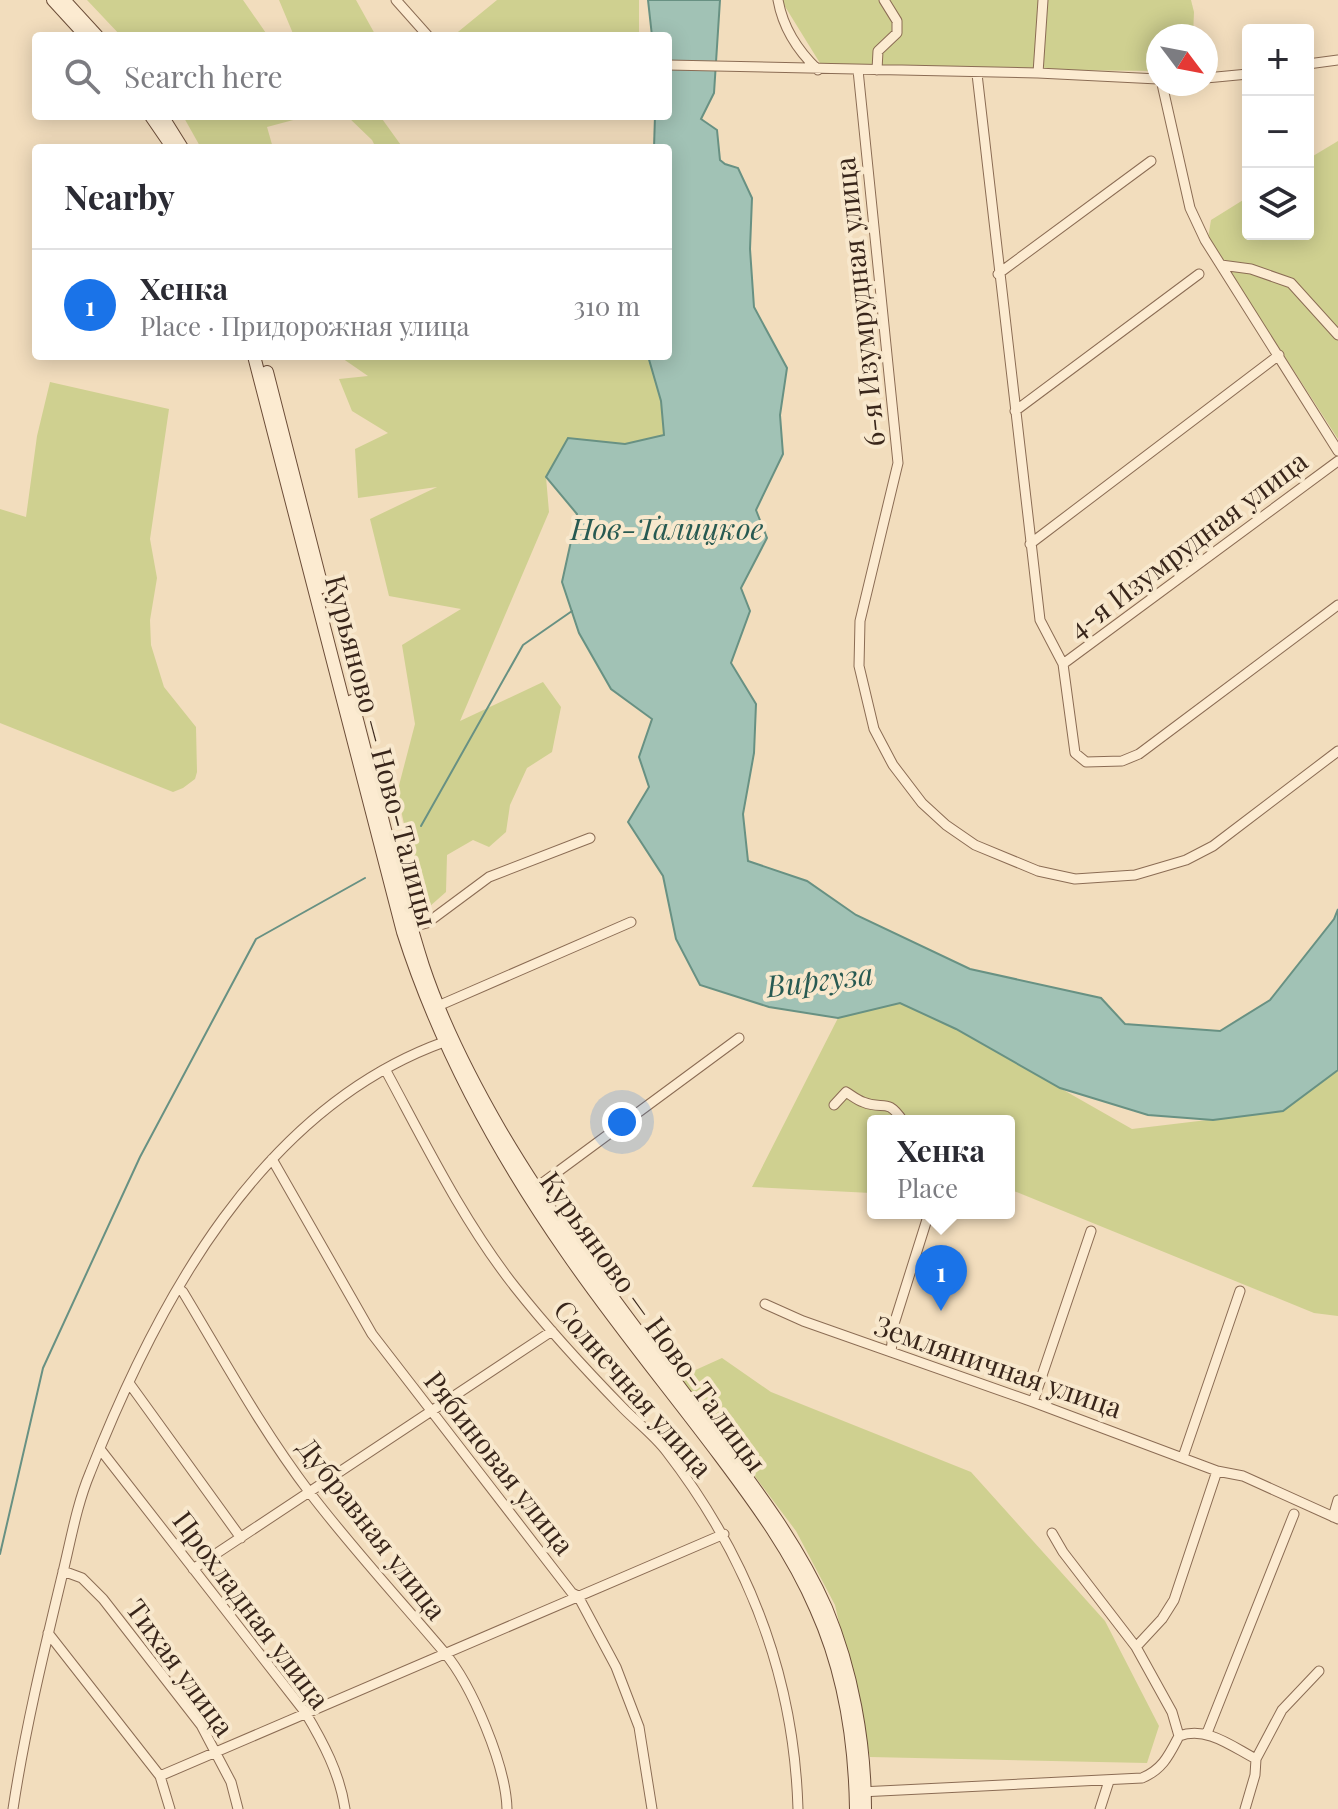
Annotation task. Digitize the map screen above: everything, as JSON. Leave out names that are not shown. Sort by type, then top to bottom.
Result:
[{"type":"main road","points":[[53,0],[82,32]]},
{"type":"main road","points":[[64,0],[93,32]]},
{"type":"main road","points":[[154,120],[170,144]]},
{"type":"main road","points":[[164,120],[180,144]]},
{"type":"main road","name":"Курьяново — Ново-Талицы","points":[[255,360],[403,932],[444,1042],[477,1107],[589,1284],[748,1494],[790,1559],[817,1610],[840,1678],[865,1809]]},
{"type":"main road","name":"Курьяново — Ново-Талицы","points":[[263,360],[412,927],[438,1006],[471,1077],[532,1191]]},
{"type":"main road","name":"Курьяново — Ново-Талицы","points":[[856,1809],[861,1792]]},
{"type":"street","points":[[396,0],[424,32]]},
{"type":"street","points":[[778,0],[781,18],[800,52],[818,70]]},
{"type":"street","points":[[877,70],[878,51],[897,33],[897,21],[884,0]]},
{"type":"street","points":[[1038,73],[1043,0]]},
{"type":"street","points":[[1314,63],[1338,60]]},
{"type":"street","points":[[672,65],[1146,78]]},
{"type":"street","name":"6-я Изумрудная улица","points":[[858,70],[898,463],[860,621],[859,666],[874,729],[893,765],[922,803],[975,845],[1038,871],[1075,879],[1135,875],[1186,860],[1213,846],[1338,751]]},
{"type":"street","points":[[977,74],[1040,620],[1063,664],[1075,753],[1086,762],[1122,761],[1139,754],[1338,605]]},
{"type":"street","points":[[1218,77],[1242,75]]},
{"type":"street","points":[[1165,96],[1190,208],[1205,240],[1338,451]]},
{"type":"street","points":[[998,274],[1151,161]]},
{"type":"street","points":[[1221,265],[1251,269],[1291,283],[1338,335]]},
{"type":"street","points":[[1015,411],[1199,274]]},
{"type":"street","points":[[1030,544],[1279,355]]},
{"type":"street","name":"4-я Изумрудная улица","points":[[1063,664],[1338,461]]},
{"type":"street","points":[[412,927],[427,923],[489,877],[590,838]]},
{"type":"street","points":[[438,1006],[631,922]]},
{"type":"street","points":[[532,1191],[739,1038]]},
{"type":"street","points":[[13,1809],[48,1633],[89,1475],[129,1383],[178,1288],[226,1217],[272,1159],[330,1108],[385,1069],[444,1042]]},
{"type":"street","name":"Солнечная улица","points":[[385,1069],[436,1163],[514,1286],[552,1331],[666,1451],[724,1534],[751,1589],[773,1652],[796,1765],[798,1809]]},
{"type":"street","points":[[834,1105],[846,1092],[864,1103],[881,1103],[894,1108],[899,1115]]},
{"type":"street","name":"Рябиновая улица","points":[[272,1159],[372,1334],[563,1581],[578,1596],[616,1667],[639,1727],[652,1809]]},
{"type":"street","points":[[891,1352],[894,1324],[927,1219]]},
{"type":"street","points":[[1033,1402],[1091,1231]]},
{"type":"street","name":"Дубравная улица","points":[[178,1288],[253,1409],[310,1493],[445,1652],[493,1746],[504,1783],[507,1809]]},
{"type":"street","points":[[1183,1457],[1240,1291]]},
{"type":"street","name":"Земляничная улица","points":[[765,1304],[792,1317],[1217,1471],[1243,1476],[1336,1518]]},
{"type":"street","points":[[193,1569],[552,1331]]},
{"type":"street","points":[[129,1383],[241,1538]]},
{"type":"street","name":"Прохладная улица","points":[[100,1449],[305,1712],[323,1743],[343,1793],[345,1809]]},
{"type":"street","points":[[1136,1647],[1162,1619],[1174,1600],[1217,1471]]},
{"type":"street","points":[[1336,1518],[1338,1500]]},
{"type":"street","points":[[1207,1733],[1294,1514]]},
{"type":"street","points":[[1052,1533],[1063,1552],[1136,1647],[1172,1712],[1179,1736]]},
{"type":"street","points":[[160,1776],[724,1534]]},
{"type":"street","name":"Тихая улица","points":[[63,1571],[82,1578],[103,1599],[201,1725],[231,1782],[238,1809]]},
{"type":"street","points":[[48,1633],[160,1776],[170,1809]]},
{"type":"street","points":[[1245,1809],[1255,1775],[1256,1759],[1282,1710],[1319,1671]]},
{"type":"street","points":[[861,1792],[1142,1778],[1159,1769],[1179,1736],[1189,1732],[1207,1733],[1256,1759]]},
{"type":"street","points":[[1100,1809],[1109,1781]]},
{"type":"green space","points":[[87,0],[243,0],[265,32],[117,32]]},
{"type":"green space","points":[[279,0],[356,0],[374,32],[292,32]]},
{"type":"green space","points":[[497,0],[639,0],[639,32],[458,32]]},
{"type":"green space","points":[[781,0],[1191,0],[1194,12],[1194,24],[1146,24],[1146,71],[823,68]]},
{"type":"green space","points":[[185,120],[293,120],[267,127],[272,144],[199,144]]},
{"type":"green space","points":[[351,120],[383,120],[400,144],[374,144]]},
{"type":"green space","points":[[1338,141],[1338,439],[1208,238],[1211,220],[1242,201],[1242,240],[1314,240],[1314,155]]},
{"type":"green space","points":[[345,360],[649,360],[661,401],[665,435],[625,444],[568,438],[546,477],[549,512],[460,721],[543,682],[561,707],[552,752],[527,768],[510,805],[506,832],[489,847],[473,840],[447,855],[446,892],[429,907],[423,907],[397,793],[415,724],[402,645],[461,609],[389,596],[370,519],[437,487],[358,498],[355,449],[388,433],[352,411],[339,379],[368,376]]},
{"type":"green space","points":[[50,382],[169,409],[150,539],[157,578],[150,620],[151,645],[164,687],[196,727],[197,772],[195,779],[173,792],[0,723],[0,509],[26,517],[37,436]]},
{"type":"green space","points":[[900,1003],[956,1029],[1132,1129],[1283,1111],[1338,1070],[1338,1316],[1314,1313],[1015,1191],[1015,1115],[867,1115],[867,1193],[752,1187],[838,1018]]},
{"type":"green space","points":[[722,1358],[771,1392],[971,1472],[1105,1621],[1159,1726],[1147,1763],[870,1757],[835,1605],[796,1531],[680,1377]]},
{"type":"water","name":"Нов-Талицкое","points":[[648,0],[720,0],[714,93],[701,119],[717,130],[720,160],[738,168],[752,198],[750,249],[754,307],[787,368],[780,415],[783,454],[756,510],[767,538],[741,588],[750,611],[731,663],[756,704],[754,753],[743,814],[748,861],[807,881],[856,915],[970,969],[1101,998],[1125,1024],[1220,1031],[1270,1000],[1334,919],[1338,909],[1338,1070],[1283,1111],[1213,1120],[1148,1115],[1060,1088],[956,1029],[900,1003],[838,1018],[769,1007],[700,985],[676,939],[663,876],[628,822],[649,787],[639,757],[652,719],[611,689],[579,633],[562,582],[577,514],[546,477],[568,438],[625,444],[664,435],[661,401],[649,360],[672,360],[672,144],[654,144],[655,120],[672,120],[672,32],[652,32]]},
{"type":"waterway","points":[[421,826],[523,645],[572,611]]},
{"type":"waterway","points":[[0,1554],[43,1368],[140,1157],[256,939],[365,878]]},
{"type":"place","name":"Хенка","points":[[941,1311]]},
{"type":"water label","name":"Виргуза","points":[[820,981]]}]
